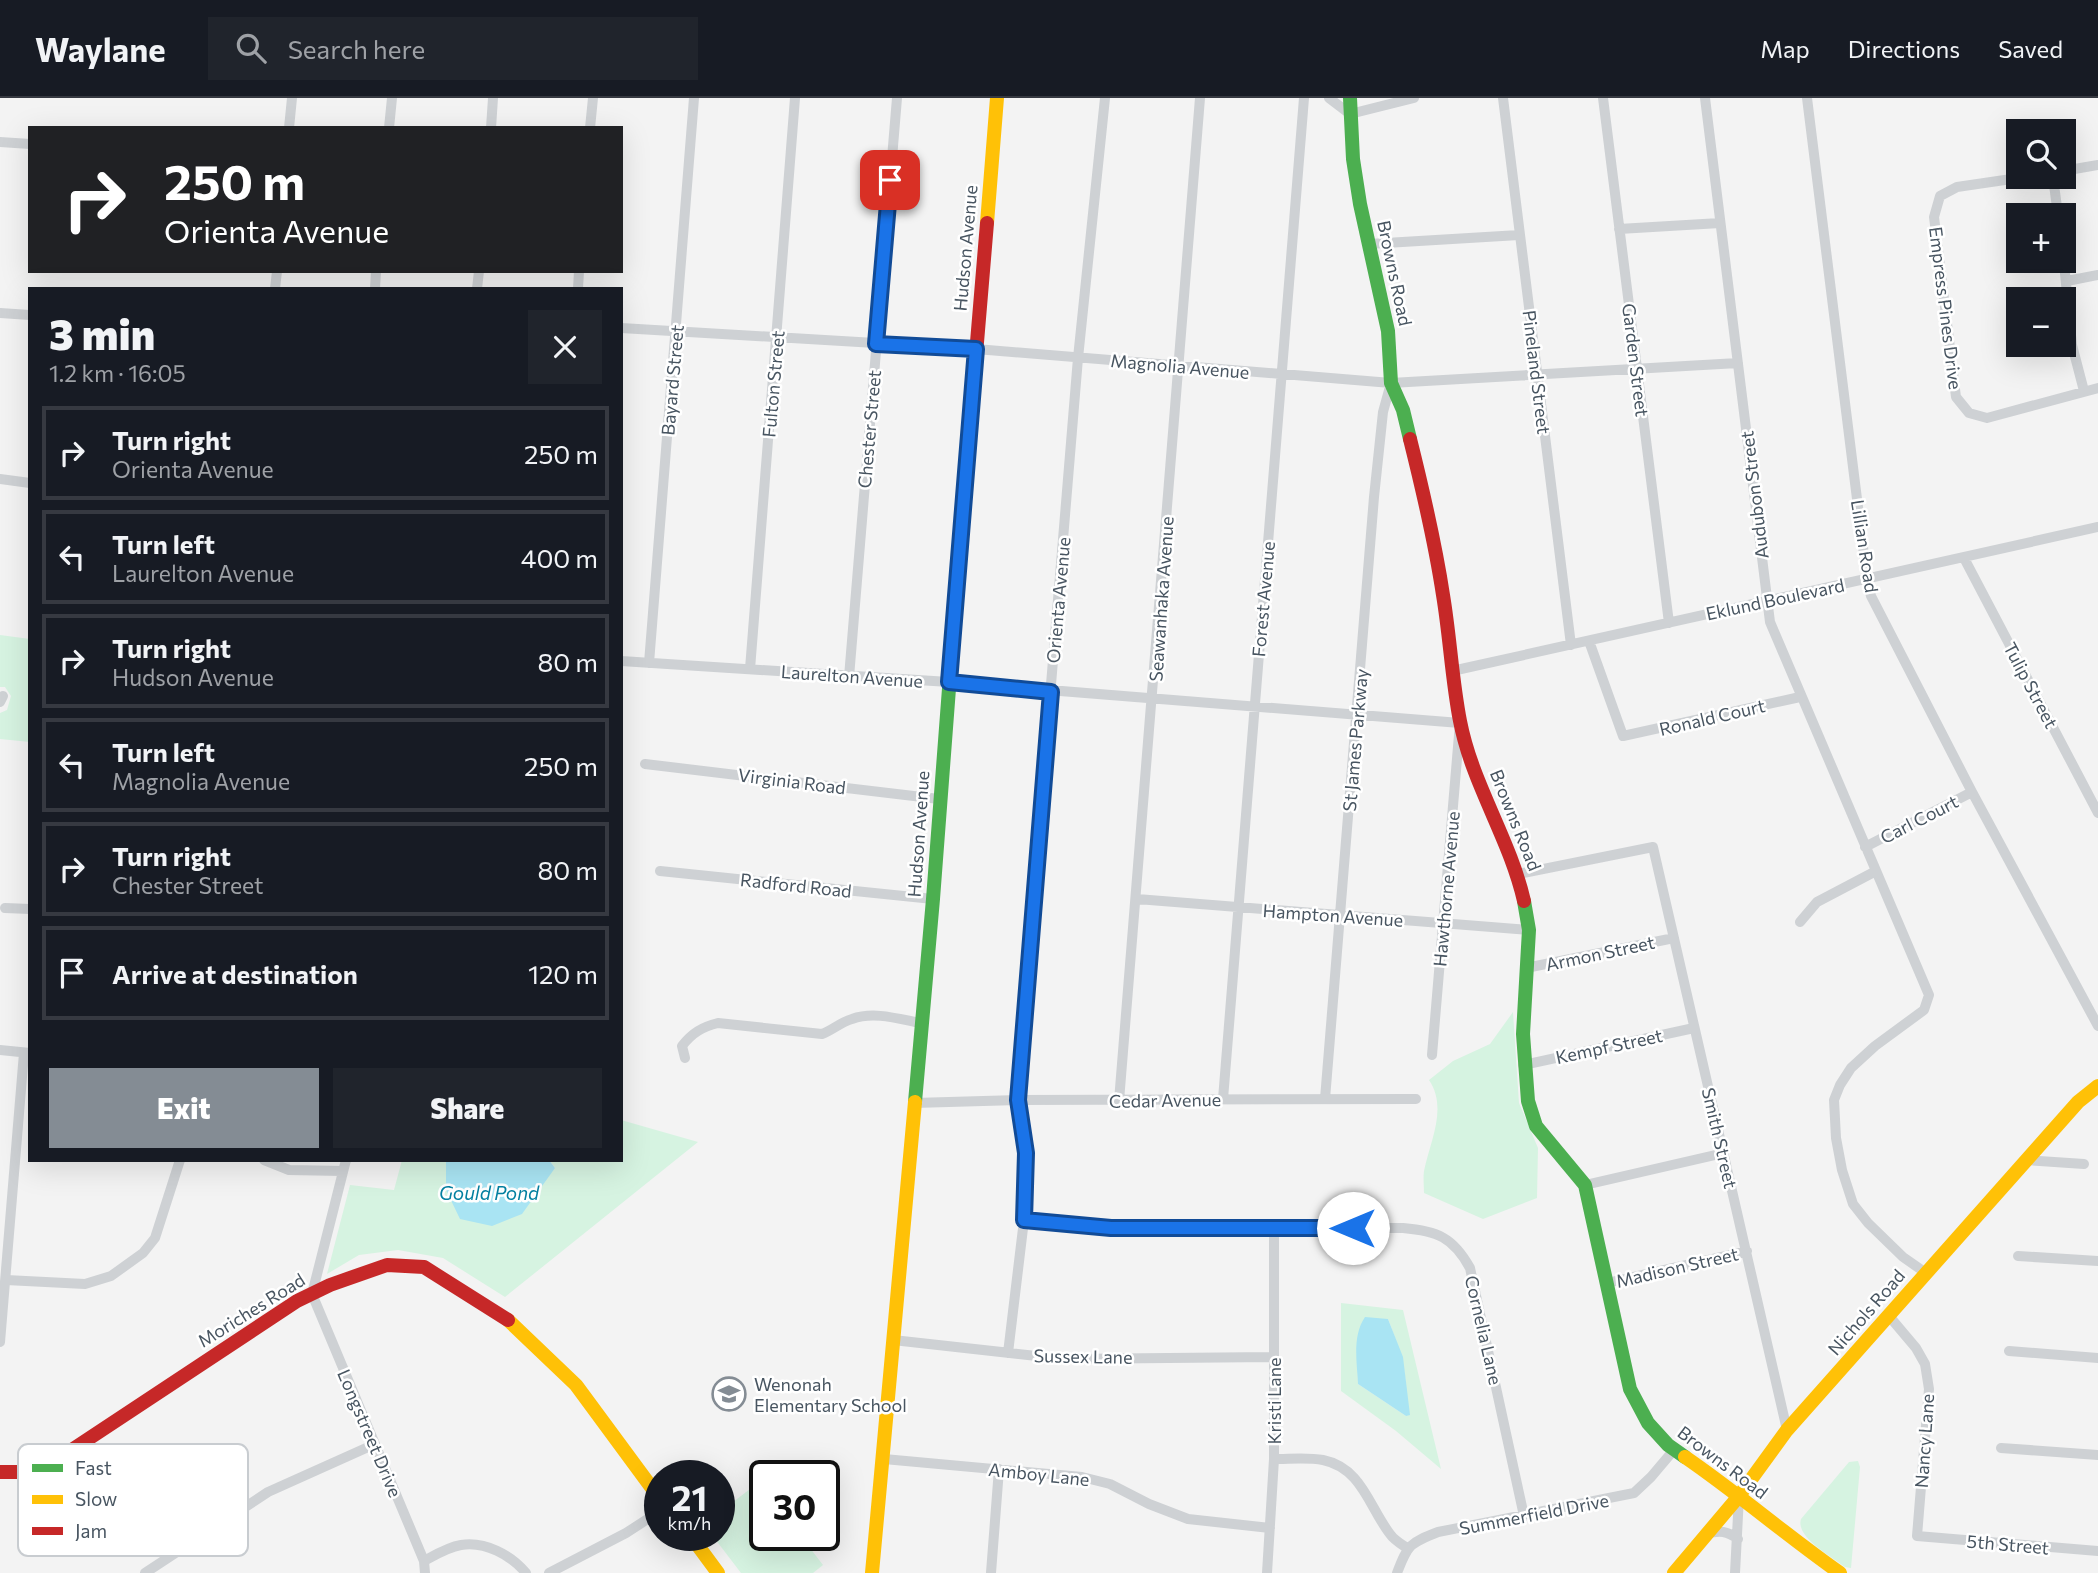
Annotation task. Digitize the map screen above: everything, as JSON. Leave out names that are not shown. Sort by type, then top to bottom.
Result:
[{"type":"street","points":[[289,126],[292,98]]},
{"type":"street","points":[[389,126],[392,98]]},
{"type":"street","points":[[491,126],[493,98]]},
{"type":"street","points":[[590,126],[593,98]]},
{"type":"street","name":"Bayard Street","points":[[649,663],[694,98]]},
{"type":"street","name":"Fulton Street","points":[[750,669],[795,98]]},
{"type":"street","name":"Chester Street","points":[[849,677],[897,98]]},
{"type":"street","name":"Hudson Avenue","points":[[872,1573],[933,899],[997,98]]},
{"type":"street","name":"Orienta Avenue","points":[[1008,1353],[1024,1220],[1026,1153],[1018,1100],[1078,358],[1105,98]]},
{"type":"street","name":"Seawanhaka Avenue","points":[[1119,1101],[1200,98]]},
{"type":"street","name":"Forest Avenue","points":[[1223,1099],[1304,98]]},
{"type":"street","points":[[1329,98],[1350,114],[1413,98]]},
{"type":"street","name":"Browns Road","points":[[1350,98],[1353,159],[1388,331],[1391,383],[1403,410],[1426,503],[1443,594],[1460,723],[1479,783],[1518,874],[1529,930],[1523,1065],[1528,1101],[1536,1126],[1585,1185],[1630,1390],[1640,1412],[1654,1432],[1673,1451],[1724,1484],[1840,1573]]},
{"type":"street","name":"Pineland Street","points":[[1503,98],[1571,645]]},
{"type":"street","name":"Garden Street","points":[[1603,98],[1669,623]]},
{"type":"street","name":"Audubon Street","points":[[1705,98],[1770,622],[1929,995],[1924,1010],[1875,1046],[1851,1068],[1840,1085],[1834,1100],[1836,1138],[1842,1170],[1853,1204],[1868,1223],[1903,1257],[1926,1273]]},
{"type":"street","name":"Lillian Road","points":[[1807,98],[1871,596],[1972,792],[2098,1026]]},
{"type":"street","points":[[0,142],[28,144]]},
{"type":"street","points":[[2076,169],[2098,165]]},
{"type":"street","name":"Empress Pines Drive","points":[[2006,180],[1957,187],[1940,196],[1934,217],[1956,397],[1969,413],[1987,418],[2098,388]]},
{"type":"street","points":[[1619,229],[1720,223]]},
{"type":"street","points":[[1369,244],[1519,235]]},
{"type":"street","points":[[2066,273],[2072,345],[2084,391]]},
{"type":"street","points":[[2067,281],[2098,275]]},
{"type":"street","points":[[0,313],[28,315]]},
{"type":"street","name":"Magnolia Avenue","points":[[623,328],[976,349],[1391,383],[1738,363]]},
{"type":"street","name":"St James Parkway","points":[[1325,1099],[1383,412],[1391,383]]},
{"type":"street","points":[[0,479],[28,483]]},
{"type":"street","name":"Eklund Boulevard","points":[[1452,671],[2098,527]]},
{"type":"street","name":"Tulip Street","points":[[1964,558],[2098,813]]},
{"type":"street","name":"Ronald Court","points":[[1589,641],[1623,736],[1800,697]]},
{"type":"street","name":"Laurelton Avenue","points":[[623,661],[1153,697],[1460,723]]},
{"type":"street","name":"Hawthorne Avenue","points":[[1432,1055],[1460,723]]},
{"type":"street","name":"Virginia Road","points":[[645,764],[939,799]]},
{"type":"street","name":"Carl Court","points":[[1865,847],[1972,792]]},
{"type":"street","name":"Smith Street","points":[[1518,874],[1653,847],[1787,1430]]},
{"type":"street","name":"Radford Road","points":[[660,871],[933,899]]},
{"type":"street","points":[[1800,922],[1817,902],[1876,872]]},
{"type":"street","name":"Hampton Avenue","points":[[1137,899],[1529,930]]},
{"type":"street","points":[[5,908],[28,909]]},
{"type":"street","name":"Armon Street","points":[[1526,968],[1674,938]]},
{"type":"street","points":[[685,1058],[682,1046],[691,1035],[708,1025],[718,1023],[822,1034],[853,1018],[871,1015],[920,1023]]},
{"type":"street","name":"Kempf Street","points":[[1523,1065],[1695,1028]]},
{"type":"street","points":[[0,1050],[27,1053],[0,1342]]},
{"type":"street","name":"Nichols Road","points":[[1674,1573],[1739,1496],[1787,1430],[2078,1102],[2098,1086]]},
{"type":"street","name":"Cedar Avenue","points":[[914,1103],[1018,1100],[1416,1099]]},
{"type":"street","points":[[1585,1185],[1724,1153]]},
{"type":"street","points":[[2026,1160],[2084,1164]]},
{"type":"street","points":[[5,1280],[85,1284],[111,1276],[142,1253],[155,1238],[179,1162]]},
{"type":"street","points":[[269,1162],[289,1170],[344,1166],[312,1294]]},
{"type":"street","name":"Cornelia Lane","points":[[1024,1220],[1111,1228],[1427,1230],[1448,1239],[1461,1251],[1471,1268],[1524,1516]]},
{"type":"street","name":"Kristi Lane","points":[[1267,1573],[1275,1458],[1274,1228]]},
{"type":"street","name":"Madison Street","points":[[1607,1283],[1747,1251]]},
{"type":"street","points":[[2018,1256],[2098,1261]]},
{"type":"street","name":"Moriches Road","points":[[83,1444],[225,1348],[312,1294],[387,1265],[425,1267],[500,1314],[576,1385],[644,1477]]},
{"type":"street","name":"Longstreet Drive","points":[[312,1294],[425,1567]]},
{"type":"street","name":"Nancy Lane","points":[[1889,1316],[1916,1348],[1925,1364],[1928,1389],[1917,1536]]},
{"type":"street","name":"Sussex Lane","points":[[893,1340],[1074,1359],[1274,1357]]},
{"type":"street","points":[[2009,1351],[2098,1358]]},
{"type":"street","points":[[248,1505],[268,1492],[375,1444]]},
{"type":"street","points":[[2001,1448],[2098,1455]]},
{"type":"street","name":"Summerfield Drive","points":[[1407,1548],[1438,1532],[1634,1493],[1651,1478],[1673,1451]]},
{"type":"street","points":[[1275,1458],[1323,1460],[1348,1471],[1357,1480],[1392,1537],[1407,1548],[1397,1573]]},
{"type":"street","name":"Amboy Lane","points":[[884,1459],[1082,1477],[1110,1484],[1149,1504],[1188,1519],[1270,1528]]},
{"type":"street","points":[[991,1573],[999,1469]]},
{"type":"street","name":"Moriches Road","points":[[0,1472],[18,1472]]},
{"type":"street","points":[[1735,1573],[1739,1496]]},
{"type":"street","points":[[549,1573],[644,1521]]},
{"type":"street","points":[[1706,1534],[1720,1531],[1730,1533],[1738,1539]]},
{"type":"street","name":"5th Street","points":[[1917,1536],[2098,1552]]},
{"type":"street","points":[[425,1567],[456,1546],[476,1545],[508,1556],[526,1573]]},
{"type":"street","points":[[702,1551],[718,1573]]},
{"type":"street","points":[[145,1573],[171,1556]]},
{"type":"green space","points":[[0,635],[28,639],[28,742],[0,739],[0,713],[7,710],[11,696],[5,687],[0,687]]},
{"type":"green space","points":[[1513,1012],[1519,1103],[1538,1148],[1537,1198],[1483,1219],[1424,1193],[1424,1171],[1437,1113],[1437,1102],[1429,1080],[1453,1061],[1490,1044]]},
{"type":"green space","points":[[623,1121],[698,1142],[505,1297],[443,1258],[398,1250],[359,1255],[327,1274],[350,1185],[394,1190],[401,1162],[446,1162],[447,1190],[555,1168],[550,1162],[623,1162]]},
{"type":"green space","points":[[1341,1303],[1403,1310],[1441,1469],[1396,1431],[1341,1391]],"holes":[[[1388,1319],[1401,1355],[1406,1388],[1406,1416],[1358,1384],[1357,1339]]]},
{"type":"green space","points":[[1858,1461],[1860,1467],[1851,1568],[1845,1567],[1809,1539],[1801,1526],[1801,1519],[1849,1462]]},
{"type":"green space","points":[[749,1490],[749,1551],[812,1551],[823,1565],[813,1573],[741,1573],[724,1551],[735,1551],[735,1501]]},
{"type":"water","name":"Gould Pond","points":[[446,1162],[550,1162],[555,1168],[522,1214],[492,1226],[460,1219],[446,1190]]},
{"type":"water","points":[[1365,1317],[1388,1319],[1403,1357],[1410,1415],[1406,1416],[1358,1384],[1357,1341]]},
{"type":"traffic: fast","points":[[1350,98],[1353,159],[1360,204],[1388,331],[1391,383],[1403,410],[1410,439]]},
{"type":"traffic: fast","points":[[915,1102],[959,557]]},
{"type":"traffic: fast","points":[[1524,901],[1529,930],[1523,1034],[1528,1101],[1536,1126],[1585,1185],[1630,1389],[1648,1423],[1668,1445],[1685,1457]]},
{"type":"traffic: slow","points":[[987,223],[997,98]]},
{"type":"traffic: slow","points":[[1674,1573],[1739,1496],[1787,1430],[2078,1102],[2098,1086]]},
{"type":"traffic: slow","points":[[872,1573],[915,1102]]},
{"type":"traffic: slow","points":[[508,1320],[576,1385],[644,1477]]},
{"type":"traffic: slow","points":[[1685,1457],[1840,1573]]},
{"type":"traffic: slow","points":[[702,1551],[718,1573]]},
{"type":"traffic: jam","points":[[959,557],[987,223]]},
{"type":"traffic: jam","points":[[1410,439],[1436,556],[1460,721],[1473,767],[1510,856],[1524,901]]},
{"type":"traffic: jam","points":[[81,1444],[297,1301],[330,1285],[387,1265],[424,1267],[508,1320]]},
{"type":"traffic: jam","points":[[0,1472],[18,1472]]},
{"type":"place","name":"Wenonah Elementary School","points":[[729,1394]]},
{"type":"route","points":[[890,180],[876,344],[976,349],[949,682],[1051,692],[1018,1100],[1026,1153],[1024,1220],[1111,1228],[1353,1228]]}]
